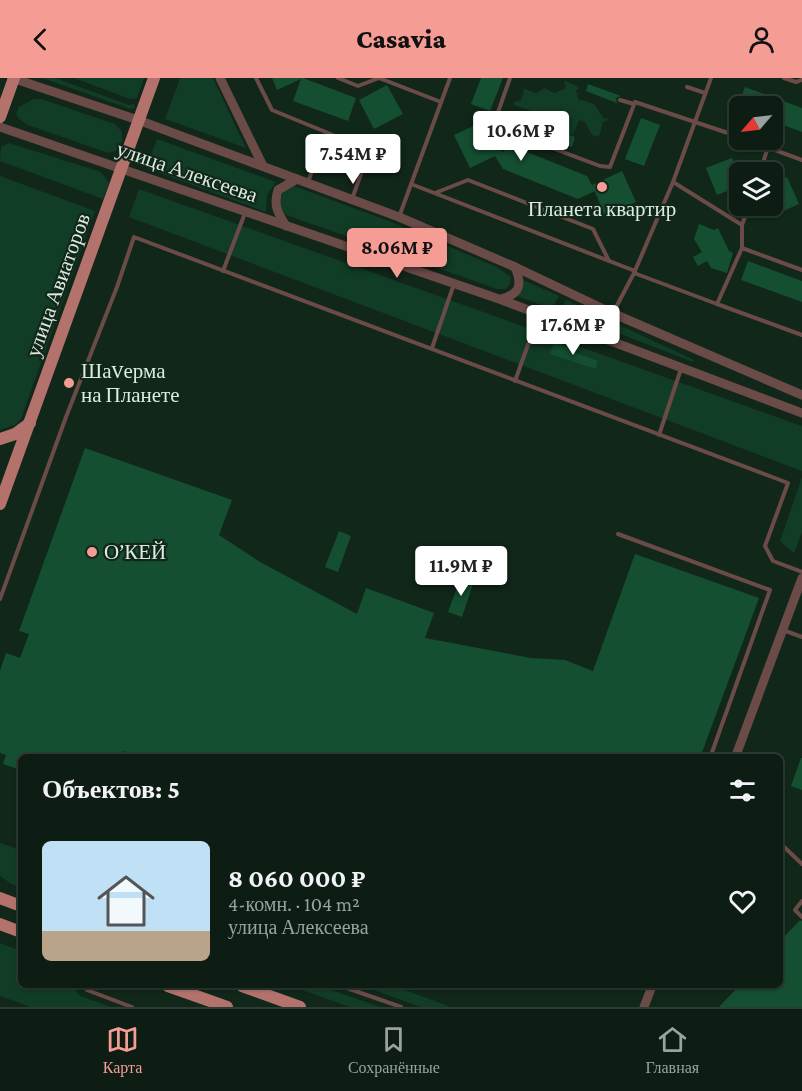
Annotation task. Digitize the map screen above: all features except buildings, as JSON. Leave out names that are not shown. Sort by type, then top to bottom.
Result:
[{"type":"main road","points":[[0,117],[13,78]]},
{"type":"main road","name":"улица Авиаторов","points":[[0,504],[154,78]]},
{"type":"main road","points":[[0,440],[15,434],[30,423]]},
{"type":"main road","points":[[0,898],[18,905]]},
{"type":"main road","points":[[0,924],[18,931]]},
{"type":"main road","points":[[174,988],[227,1007]]},
{"type":"main road","points":[[248,988],[300,1007]]},
{"type":"street","name":"улица Алексеева","points":[[13,78],[138,120],[399,217],[515,267],[612,314],[802,394]]},
{"type":"street","points":[[220,78],[263,166]]},
{"type":"street","name":"улица Алексеева","points":[[0,127],[501,299],[802,413]]},
{"type":"street","points":[[286,226],[275,205],[276,196],[278,190],[297,179]]},
{"type":"street","points":[[501,299],[510,297],[517,291],[520,283],[515,267]]},
{"type":"street","points":[[736,754],[802,578]]},
{"type":"street","points":[[644,1007],[651,988]]},
{"type":"lane","points":[[256,78],[272,110],[333,135]]},
{"type":"lane","points":[[338,78],[358,86],[379,78],[441,102]]},
{"type":"lane","points":[[399,217],[450,78]]},
{"type":"lane","points":[[510,78],[496,118],[502,129],[600,166],[610,166],[634,104]]},
{"type":"lane","points":[[612,314],[634,272],[673,182],[711,78]]},
{"type":"lane","points":[[784,78],[796,82],[802,80]]},
{"type":"lane","points":[[687,87],[705,93]]},
{"type":"lane","points":[[620,100],[634,104],[635,102],[729,133]]},
{"type":"lane","points":[[776,150],[802,160]]},
{"type":"lane","points":[[308,182],[317,157],[361,174],[352,199]]},
{"type":"lane","points":[[435,194],[468,180],[593,229],[609,261]]},
{"type":"lane","points":[[673,182],[742,225]]},
{"type":"lane","points":[[411,184],[802,335]]},
{"type":"lane","points":[[223,271],[246,212]]},
{"type":"lane","points":[[717,304],[742,248],[742,225],[745,216]]},
{"type":"lane","points":[[0,599],[134,237],[788,483],[765,546],[773,561],[802,572]]},
{"type":"lane","points":[[742,248],[802,270]]},
{"type":"lane","points":[[432,348],[454,284]]},
{"type":"lane","points":[[515,381],[539,314]]},
{"type":"lane","points":[[660,435],[681,369]]},
{"type":"lane","points":[[618,534],[770,590],[711,754]]},
{"type":"lane","points":[[782,630],[802,637]]},
{"type":"lane","points":[[783,846],[802,864]]},
{"type":"lane","points":[[802,901],[795,910],[802,917]]},
{"type":"lane","points":[[86,988],[132,1007]]},
{"type":"lane","points":[[347,988],[401,1007]]},
{"type":"green space","points":[[42,78],[55,78],[129,105],[134,104],[135,108],[130,109]]},
{"type":"green space","points":[[74,78],[144,78],[137,98],[130,99]]},
{"type":"green space","points":[[180,78],[213,78],[246,148],[165,119]]},
{"type":"green space","points":[[564,82],[578,87],[579,89],[576,90],[579,101],[594,104],[604,119],[607,118],[608,120],[603,122],[599,137],[592,135],[585,122],[579,120],[573,135],[545,124],[548,113],[542,110],[537,113],[514,105],[514,102],[521,100],[524,90],[522,88],[536,93],[545,88],[554,93],[566,88]]},
{"type":"green space","points":[[34,99],[41,99],[115,124],[122,132],[122,141],[116,151],[108,153],[28,125],[16,114],[19,107]]},
{"type":"green space","points":[[157,139],[276,182],[267,195],[266,212],[146,168]]},
{"type":"green space","points":[[9,143],[101,172],[109,183],[103,199],[0,161],[1,147]]},
{"type":"green space","points":[[0,176],[95,211],[21,419],[15,425],[0,430]]},
{"type":"green space","points":[[294,186],[391,222],[497,267],[511,277],[510,284],[506,289],[497,289],[286,215],[278,206],[279,202],[283,193]]},
{"type":"green space","points":[[139,189],[802,426],[802,471],[129,217]]},
{"type":"green space","points":[[523,280],[559,296],[552,309],[517,296]]},
{"type":"green space","points":[[566,300],[694,360],[693,362],[561,311]]},
{"type":"green space","points":[[802,477],[802,532],[794,553],[780,541]]},
{"type":"green space","points":[[0,843],[18,849],[18,887],[0,876]]},
{"type":"green space","points":[[0,943],[18,950],[18,988],[74,988],[80,996],[111,1007],[31,1007],[0,996]]},
{"type":"green space","points":[[297,988],[326,988],[380,1007],[350,1007]]},
{"type":"green space","points":[[369,988],[399,988],[451,1007],[421,1007]]},
{"type":"place","name":"Планета квартир","points":[[602,187]]},
{"type":"place","name":"ШаVерма на Планете","points":[[69,383]]},
{"type":"place","name":"О’КЕЙ","points":[[92,552]]}]
